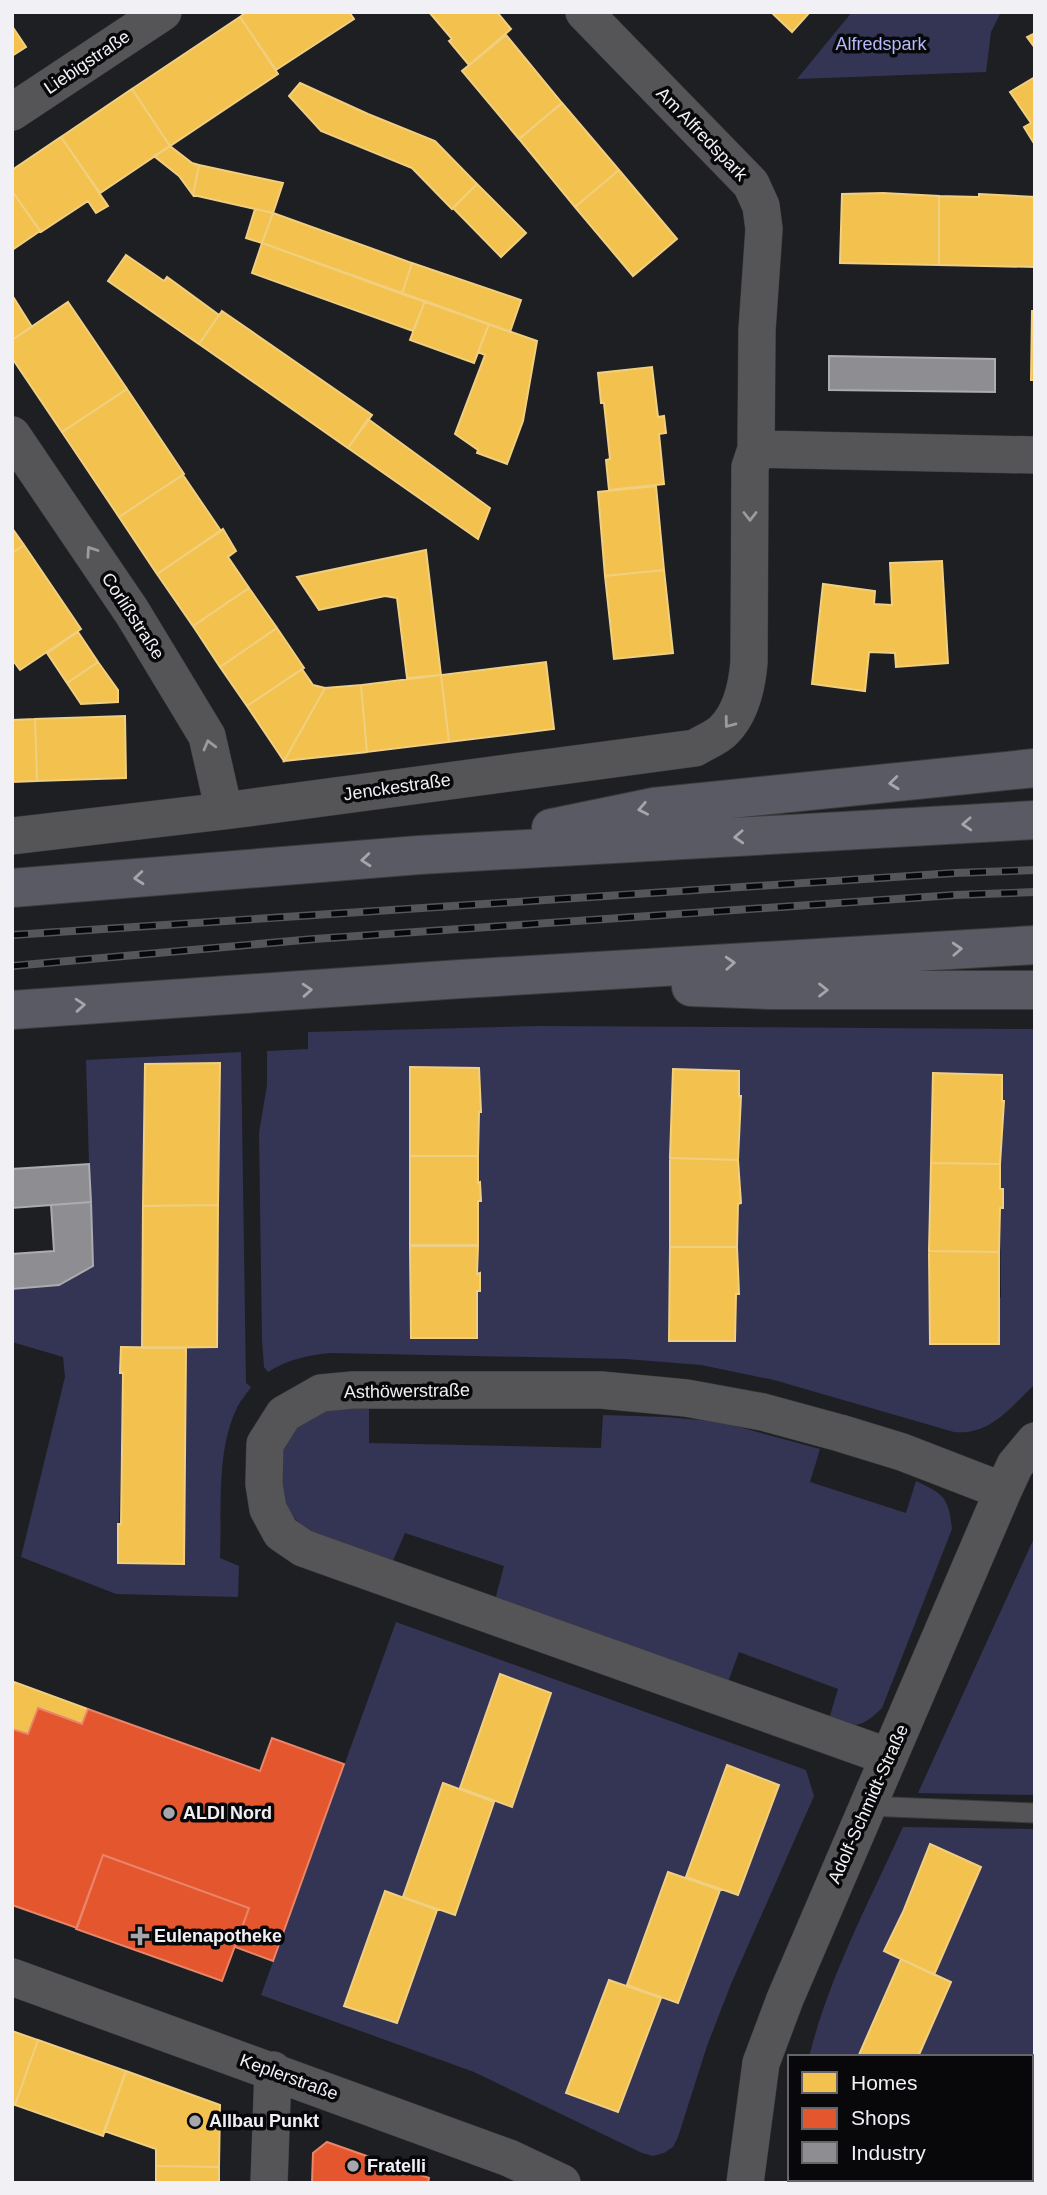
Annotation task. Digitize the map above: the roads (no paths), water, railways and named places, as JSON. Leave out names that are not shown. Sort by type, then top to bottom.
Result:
[{"type":"highway","points":[[419,855],[653,807],[1035,768]]},
{"type":"highway","points":[[12,888],[419,855],[1035,820]]},
{"type":"highway","points":[[12,1010],[461,979],[1035,945]]},
{"type":"highway","points":[[461,979],[771,990],[1035,990]]},
{"type":"street","name":"Liebigstraße","points":[[12,112],[163,12]]},
{"type":"street","name":"Am Alfredspark","points":[[584,12],[751,184],[761,206],[764,229],[757,330],[757,449],[750,467],[747,684]]},
{"type":"street","name":"Corlißstraße","points":[[12,435],[132,612],[207,736],[224,811]]},
{"type":"street","points":[[757,449],[1035,455]]},
{"type":"street","name":"Jenckestraße","points":[[12,836],[224,811],[695,748],[723,731],[736,713],[747,684]]},
{"type":"street","name":"Asthöwerstraße","points":[[889,1757],[303,1548],[281,1533],[268,1509],[264,1485],[265,1444],[284,1414],[321,1393],[353,1390],[601,1390],[686,1398],[763,1412],[902,1452],[1003,1491]]},
{"type":"street","name":"Adolf-Schmidt-Straße","points":[[745,2183],[761,2063],[785,1999],[1003,1491],[1015,1465],[1035,1441]]},
{"type":"street","name":"Keplerstraße","points":[[12,1978],[509,2158],[562,2183]]},
{"type":"street","points":[[269,2183],[272,2070]]},
{"type":"lane","points":[[867,1806],[1035,1813]]},
{"type":"railway","points":[[12,935],[1035,870]]},
{"type":"railway","points":[[12,966],[314,939],[955,895],[1035,892]]},
{"type":"place","name":"ALDI Nord","points":[[169,1813]]},
{"type":"place","name":"Eulenapotheke","points":[[140,1936]]},
{"type":"place","name":"Allbau Punkt","points":[[195,2121]]},
{"type":"place","name":"Fratelli","points":[[353,2166]]},
{"type":"park label","name":"Alfredspark","points":[[881,44]]}]
